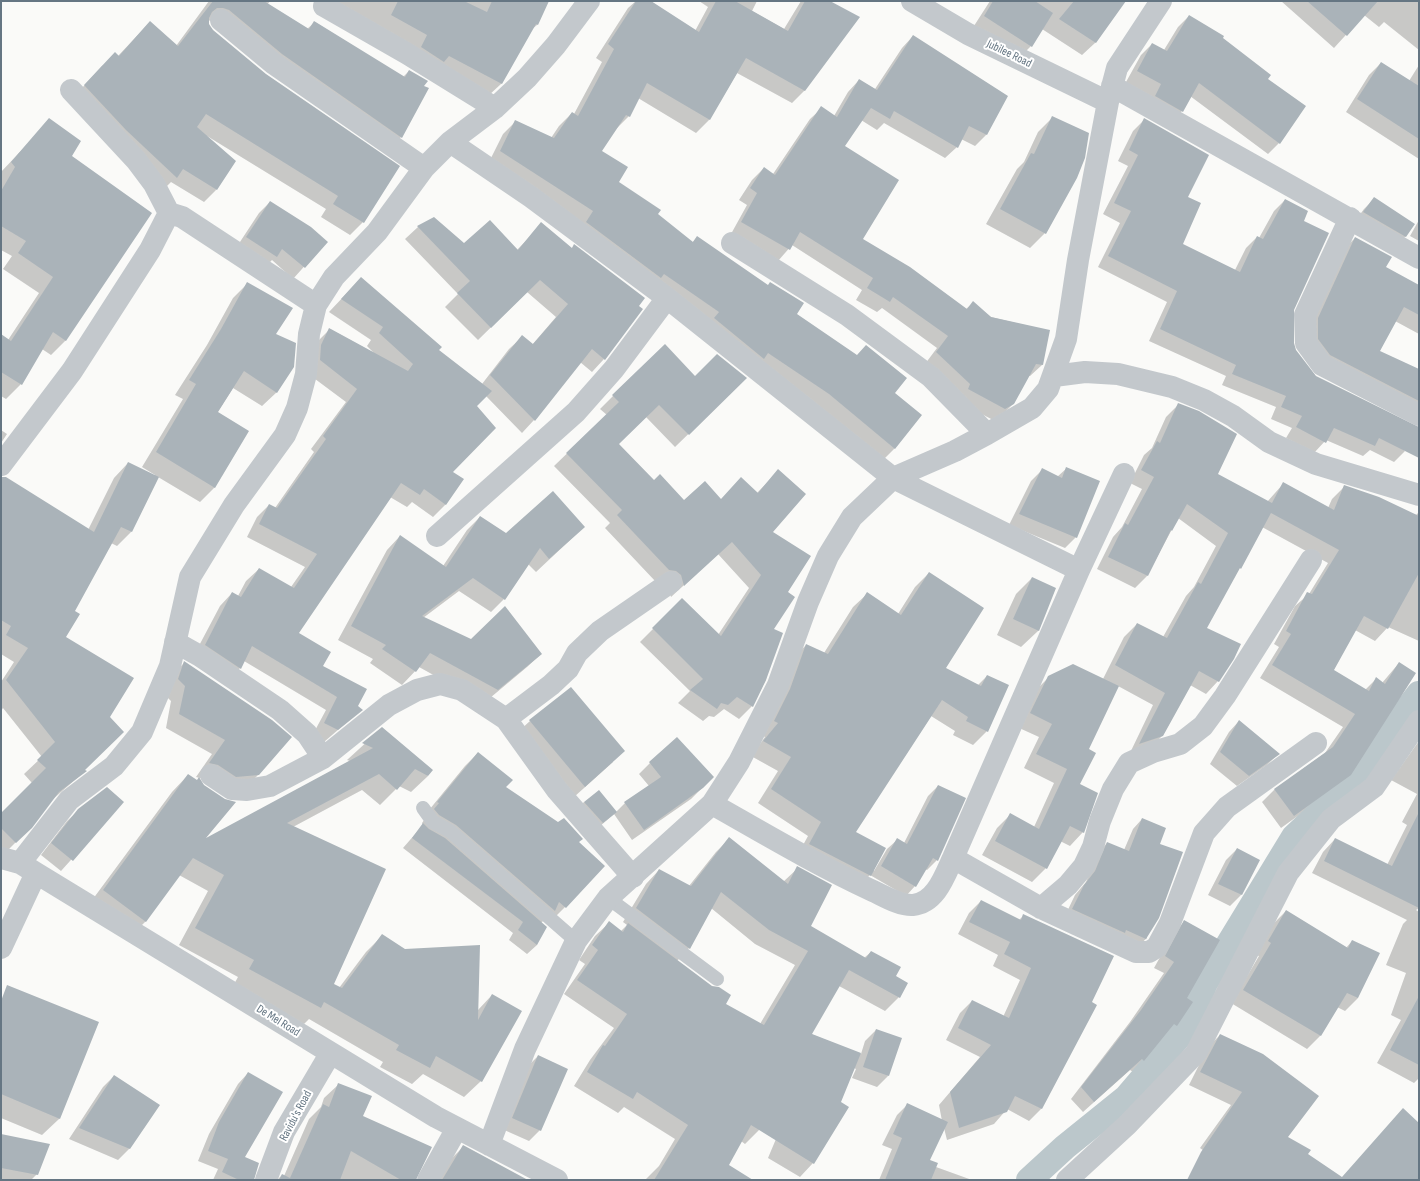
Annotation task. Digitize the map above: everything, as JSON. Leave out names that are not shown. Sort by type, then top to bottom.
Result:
[{"type":"street","points":[[1,948],[19,865],[69,800],[114,766],[142,732],[170,666],[190,577],[234,505],[285,436],[297,408],[306,374],[309,334],[316,305],[334,277],[377,232],[424,168],[450,142],[495,108],[532,73],[556,45],[589,1]]},
{"type":"street","name":"Jubilee Road","points":[[912,1],[968,34],[1110,94],[1350,218],[1419,258]]},
{"type":"street","points":[[489,1145],[525,1049],[576,941],[608,898],[712,804],[739,762],[778,685],[808,602],[828,556],[852,517],[893,478],[955,451],[988,434],[1032,408],[1048,389],[1066,340],[1078,260],[1110,94],[1117,68],[1161,1]]},
{"type":"street","points":[[324,6],[406,53],[495,108]]},
{"type":"street","points":[[221,20],[274,64],[424,168]]},
{"type":"street","points":[[71,90],[136,160],[154,184],[170,213],[182,217],[316,305]]},
{"type":"street","points":[[450,142],[531,197],[667,298],[893,478],[1079,570]]},
{"type":"street","points":[[1,465],[72,371],[150,250],[170,213]]},
{"type":"street","points":[[1350,218],[1305,315],[1306,343],[1322,365],[1419,416]]},
{"type":"street","points":[[732,243],[847,315],[931,376],[988,434]]},
{"type":"street","points":[[438,536],[576,412],[614,369],[667,298]]},
{"type":"street","points":[[1054,376],[1085,372],[1118,374],[1172,387],[1204,400],[1232,416],[1270,442],[1316,464],[1419,495]]},
{"type":"street","points":[[712,804],[838,875],[894,900],[913,905],[930,897],[940,885],[953,858],[1079,570],[1124,474]]},
{"type":"street","points":[[1041,908],[1068,885],[1084,866],[1093,848],[1100,821],[1113,789],[1129,763],[1153,752],[1180,744],[1203,726],[1225,696],[1311,560]]},
{"type":"street","points":[[506,719],[568,669],[577,653],[600,631],[671,582]]},
{"type":"street","points":[[175,642],[200,656],[280,710],[307,734],[323,758]]},
{"type":"street","points":[[211,775],[232,789],[270,786],[323,758],[389,705],[417,690],[440,684],[462,690],[506,719],[557,790],[633,877]]},
{"type":"street","points":[[1067,1180],[1127,1126],[1196,1053],[1288,873],[1331,819],[1374,787],[1419,721]]},
{"type":"street","points":[[953,858],[1041,908],[1136,952],[1149,952],[1156,947],[1170,923],[1204,833],[1227,807],[1316,743]]},
{"type":"street","name":"De Mel Road","points":[[19,865],[330,1054],[457,1128],[557,1180]]},
{"type":"street","name":"Ravidu's Road","points":[[266,1180],[284,1132],[330,1054]]},
{"type":"street","points":[[428,1180],[457,1128]]},
{"type":"lane","points":[[423,808],[434,822],[450,831],[576,941]]},
{"type":"lane","points":[[608,898],[717,978]]},
{"type":"building","points":[[213,1],[264,1],[309,29],[314,21],[405,77],[409,70],[428,81],[424,86],[429,88],[402,138],[282,54],[229,10],[217,8],[212,12],[209,18],[209,24],[213,30],[266,74],[400,166],[364,223],[333,204],[338,196],[206,114],[197,127],[236,161],[217,190],[183,169],[177,178],[126,130],[84,85],[115,52],[119,56],[150,21],[178,46]]},
{"type":"building","points":[[398,1],[464,1],[487,12],[492,1],[549,1],[538,25],[536,24],[502,84],[449,56],[444,62],[421,47],[427,35],[391,15]]},
{"type":"building","points":[[636,1],[651,1],[699,32],[716,1],[735,1],[788,31],[805,1],[830,1],[860,17],[805,91],[746,58],[710,120],[647,83],[630,117],[626,115],[602,151],[628,167],[619,182],[661,210],[658,214],[693,242],[697,236],[768,285],[770,282],[804,303],[797,314],[857,355],[866,345],[907,378],[895,393],[922,415],[895,449],[829,394],[768,353],[764,359],[714,318],[719,312],[664,274],[661,278],[586,222],[593,211],[500,151],[515,120],[554,138],[572,112],[578,116],[614,49],[608,44]]},
{"type":"building","points":[[993,1],[1035,1],[1053,13],[1032,47],[984,16]]},
{"type":"building","points":[[1074,1],[1126,1],[1096,43],[1059,19]]},
{"type":"building","points":[[1307,1],[1378,1],[1347,36]]},
{"type":"building","points":[[1189,15],[1224,36],[1223,38],[1271,75],[1268,79],[1306,106],[1280,144],[1199,83],[1183,112],[1155,96],[1161,84],[1137,71],[1152,43],[1167,51]]},
{"type":"building","points":[[913,35],[1008,96],[987,135],[969,126],[958,148],[894,111],[890,119],[871,108],[845,146],[899,180],[863,239],[910,267],[967,309],[973,301],[991,317],[1050,330],[1043,365],[1036,364],[1014,404],[1005,409],[968,389],[970,384],[936,352],[948,336],[893,297],[890,302],[867,288],[873,278],[800,232],[790,250],[741,222],[757,193],[750,188],[764,167],[775,175],[821,106],[837,117],[859,79],[877,90]]},
{"type":"building","points":[[1381,62],[1419,86],[1419,139],[1357,99]]},
{"type":"building","points":[[1052,116],[1089,133],[1085,158],[1077,178],[1046,234],[1000,209],[1031,153],[1034,154]]},
{"type":"building","points":[[49,118],[81,141],[72,156],[152,213],[66,341],[53,332],[22,385],[1,372],[1,334],[11,341],[53,277],[18,253],[26,241],[1,226],[1,191],[15,167],[11,162]]},
{"type":"building","points":[[1144,118],[1209,155],[1188,197],[1201,203],[1183,244],[1240,272],[1257,236],[1263,239],[1285,199],[1308,211],[1304,221],[1329,233],[1294,310],[1294,343],[1296,350],[1316,376],[1419,427],[1419,458],[1379,438],[1375,446],[1334,428],[1326,443],[1296,427],[1302,416],[1281,407],[1286,396],[1232,374],[1236,365],[1160,329],[1177,291],[1108,256],[1131,211],[1114,203],[1138,155],[1129,150]]},
{"type":"building","points":[[1374,197],[1415,224],[1406,237],[1363,212]]},
{"type":"building","points":[[270,201],[311,227],[328,242],[305,268],[282,249],[277,257],[246,237]]},
{"type":"building","points":[[434,217],[464,243],[490,220],[518,250],[541,222],[572,248],[574,244],[645,298],[639,306],[643,309],[605,360],[592,349],[535,421],[490,375],[522,335],[533,344],[568,304],[540,280],[491,328],[457,293],[470,281],[417,226]]},
{"type":"building","points":[[1355,237],[1392,257],[1386,267],[1419,285],[1419,315],[1404,307],[1380,351],[1419,369],[1419,401],[1330,355],[1318,339],[1318,318]]},
{"type":"building","points":[[361,277],[442,347],[439,350],[492,391],[477,406],[496,428],[453,472],[464,479],[446,505],[424,489],[420,495],[401,483],[299,633],[331,652],[323,666],[367,689],[358,706],[363,710],[338,730],[324,723],[337,697],[252,646],[241,669],[205,645],[232,592],[241,597],[259,568],[294,588],[317,554],[259,524],[269,504],[277,508],[326,439],[323,436],[357,389],[320,360],[321,345],[329,328],[408,371],[413,364],[379,333],[383,327],[341,299]]},
{"type":"building","points":[[247,282],[293,308],[276,334],[296,343],[294,367],[277,393],[244,371],[218,412],[249,431],[215,488],[156,452],[196,384],[189,380],[221,329]]},
{"type":"building","points":[[665,344],[695,376],[717,354],[747,378],[689,435],[659,405],[619,444],[654,480],[660,474],[684,500],[705,481],[721,499],[741,477],[758,493],[778,469],[806,494],[773,532],[811,556],[788,592],[795,597],[774,629],[783,633],[766,680],[753,707],[737,697],[728,705],[721,703],[717,709],[690,690],[703,679],[652,628],[682,598],[721,636],[761,575],[732,542],[684,586],[681,575],[676,571],[669,570],[617,515],[622,510],[566,453],[619,402],[612,395]]},
{"type":"building","points":[[1178,403],[1199,411],[1237,434],[1218,474],[1272,503],[1283,482],[1334,510],[1344,485],[1379,497],[1419,516],[1419,573],[1388,629],[1364,616],[1334,670],[1369,691],[1376,677],[1385,684],[1399,662],[1416,673],[1351,775],[1294,816],[1274,789],[1333,747],[1355,714],[1272,665],[1291,634],[1286,631],[1307,592],[1312,594],[1339,550],[1271,513],[1207,628],[1241,644],[1234,659],[1219,682],[1199,671],[1163,736],[1139,744],[1165,693],[1115,665],[1137,623],[1167,638],[1198,582],[1201,584],[1228,533],[1187,504],[1172,531],[1171,530],[1148,576],[1108,557],[1125,523],[1128,525],[1154,477],[1141,470],[1157,441],[1160,443]]},
{"type":"building","points":[[128,462],[159,477],[132,532],[121,527],[75,611],[80,614],[66,637],[134,678],[110,717],[124,732],[85,770],[87,771],[59,792],[32,828],[16,843],[1,828],[1,813],[46,768],[37,760],[55,742],[6,680],[28,648],[6,635],[11,626],[1,620],[1,477],[6,477],[94,532]]},
{"type":"building","points":[[1066,467],[1100,481],[1077,538],[1019,514],[1042,468],[1062,478]]},
{"type":"building","points":[[553,491],[585,527],[549,559],[540,548],[505,600],[473,578],[422,616],[471,639],[505,606],[542,654],[498,690],[430,653],[416,672],[382,649],[386,645],[351,626],[400,535],[446,567],[480,516],[506,533]]},
{"type":"building","points":[[929,572],[984,608],[946,668],[981,686],[987,675],[1009,685],[988,732],[966,721],[968,717],[942,700],[856,832],[886,848],[871,876],[809,844],[821,822],[771,789],[791,757],[763,741],[778,723],[774,721],[790,689],[806,644],[828,654],[867,592],[901,615]]},
{"type":"building","points":[[1032,577],[1056,588],[1039,631],[1013,619]]},
{"type":"building","points":[[184,661],[272,720],[292,737],[259,775],[236,777],[218,765],[209,763],[225,740],[179,714],[185,686],[178,679]]},
{"type":"building","points":[[1073,664],[1119,686],[1089,749],[1096,753],[1080,784],[1098,793],[1084,833],[1070,826],[1047,869],[995,841],[1010,813],[1039,829],[1067,769],[1036,754],[1052,724],[1030,713],[1048,676]]},
{"type":"building","points":[[571,687],[625,751],[585,787],[529,720]]},
{"type":"building","points":[[1239,720],[1280,754],[1249,776],[1220,752]]},
{"type":"building","points":[[382,727],[433,770],[428,776],[415,769],[397,790],[379,774],[287,823],[386,869],[334,984],[342,988],[382,934],[405,949],[480,945],[478,1020],[492,994],[522,1011],[482,1082],[436,1056],[430,1068],[396,1050],[399,1045],[324,1002],[321,1008],[249,969],[254,960],[195,928],[224,875],[193,858],[146,922],[103,890],[188,774],[197,780],[199,777],[204,785],[225,799],[236,802],[206,838],[373,748],[362,743]]},
{"type":"building","points":[[677,737],[714,777],[703,788],[644,830],[624,802],[661,777],[649,762]]},
{"type":"building","points":[[478,752],[513,780],[506,787],[558,822],[564,818],[583,839],[579,842],[605,866],[566,908],[559,902],[555,911],[456,825],[439,815],[434,809],[439,803],[437,802]]},
{"type":"building","points":[[938,785],[966,798],[938,861],[933,858],[916,887],[881,866],[897,838],[907,844]]},
{"type":"building","points":[[107,787],[124,802],[73,861],[51,843],[78,809]]},
{"type":"building","points":[[599,790],[617,812],[603,823],[584,802]]},
{"type":"building","points":[[1419,812],[1419,908],[1324,861],[1335,838],[1392,866]]},
{"type":"building","points":[[1142,818],[1166,828],[1160,844],[1183,852],[1159,918],[1146,939],[1126,930],[1125,933],[1072,909],[1084,885],[1095,871],[1107,842],[1129,851]]},
{"type":"building","points":[[423,823],[429,829],[445,838],[547,927],[537,945],[518,930],[523,922],[412,838]]},
{"type":"building","points":[[729,837],[788,884],[797,866],[832,885],[811,926],[866,958],[871,951],[901,967],[896,976],[908,983],[900,998],[849,970],[812,1034],[861,1053],[841,1102],[849,1107],[814,1164],[751,1125],[729,1165],[753,1180],[654,1180],[688,1125],[637,1092],[633,1099],[587,1072],[603,1045],[605,1046],[627,1014],[577,980],[598,950],[592,945],[609,921],[623,932],[628,923],[712,986],[719,987],[731,995],[726,1004],[764,1025],[808,951],[769,930],[721,892],[690,949],[636,908],[659,869],[691,886]]},
{"type":"building","points":[[1237,848],[1260,860],[1242,895],[1218,884]]},
{"type":"building","points":[[981,900],[1021,920],[1023,914],[1114,956],[1092,1002],[1097,1005],[1042,1109],[1015,1096],[1007,1112],[959,1128],[950,1092],[991,1045],[958,1028],[972,1000],[1009,1018],[1031,968],[1004,954],[1010,942],[969,922]]},
{"type":"building","points":[[1286,910],[1348,948],[1352,940],[1380,953],[1358,998],[1347,993],[1321,1036],[1243,990],[1271,943],[1268,941]]},
{"type":"building","points":[[1184,920],[1220,940],[1187,998],[1193,1002],[1177,1026],[1174,1024],[1144,1061],[1142,1059],[1094,1102],[1081,1087],[1141,1010],[1174,962],[1165,956]]},
{"type":"building","points":[[7,985],[99,1022],[60,1119],[1,1094],[1,1001]]},
{"type":"building","points":[[1419,996],[1419,1065],[1390,1050]]},
{"type":"building","points":[[876,1029],[902,1038],[889,1076],[863,1067]]},
{"type":"building","points":[[1220,1034],[1263,1054],[1319,1096],[1288,1137],[1311,1150],[1308,1154],[1342,1177],[1403,1108],[1419,1123],[1419,1180],[1187,1180],[1201,1152],[1242,1092],[1200,1072]]},
{"type":"building","points":[[538,1055],[568,1069],[541,1131],[512,1118]]},
{"type":"building","points":[[248,1072],[283,1092],[245,1157],[259,1163],[254,1180],[239,1180],[222,1172],[228,1159],[208,1151],[219,1122]]},
{"type":"building","points":[[114,1075],[160,1105],[130,1149],[79,1128]]},
{"type":"building","points":[[338,1083],[372,1096],[363,1116],[432,1147],[416,1180],[401,1180],[351,1151],[340,1180],[279,1180],[282,1174],[290,1178],[323,1104],[329,1107]]},
{"type":"building","points":[[907,1103],[948,1122],[930,1160],[938,1163],[931,1180],[885,1180],[902,1138],[893,1134]]},
{"type":"building","points":[[1,1134],[50,1144],[38,1175],[1,1168]]},
{"type":"building","points":[[463,1145],[528,1180],[442,1180]]},
{"type":"waterway","points":[[1029,1180],[1065,1147],[1127,1097],[1186,1028],[1205,983],[1294,837],[1346,788],[1419,694]]}]
